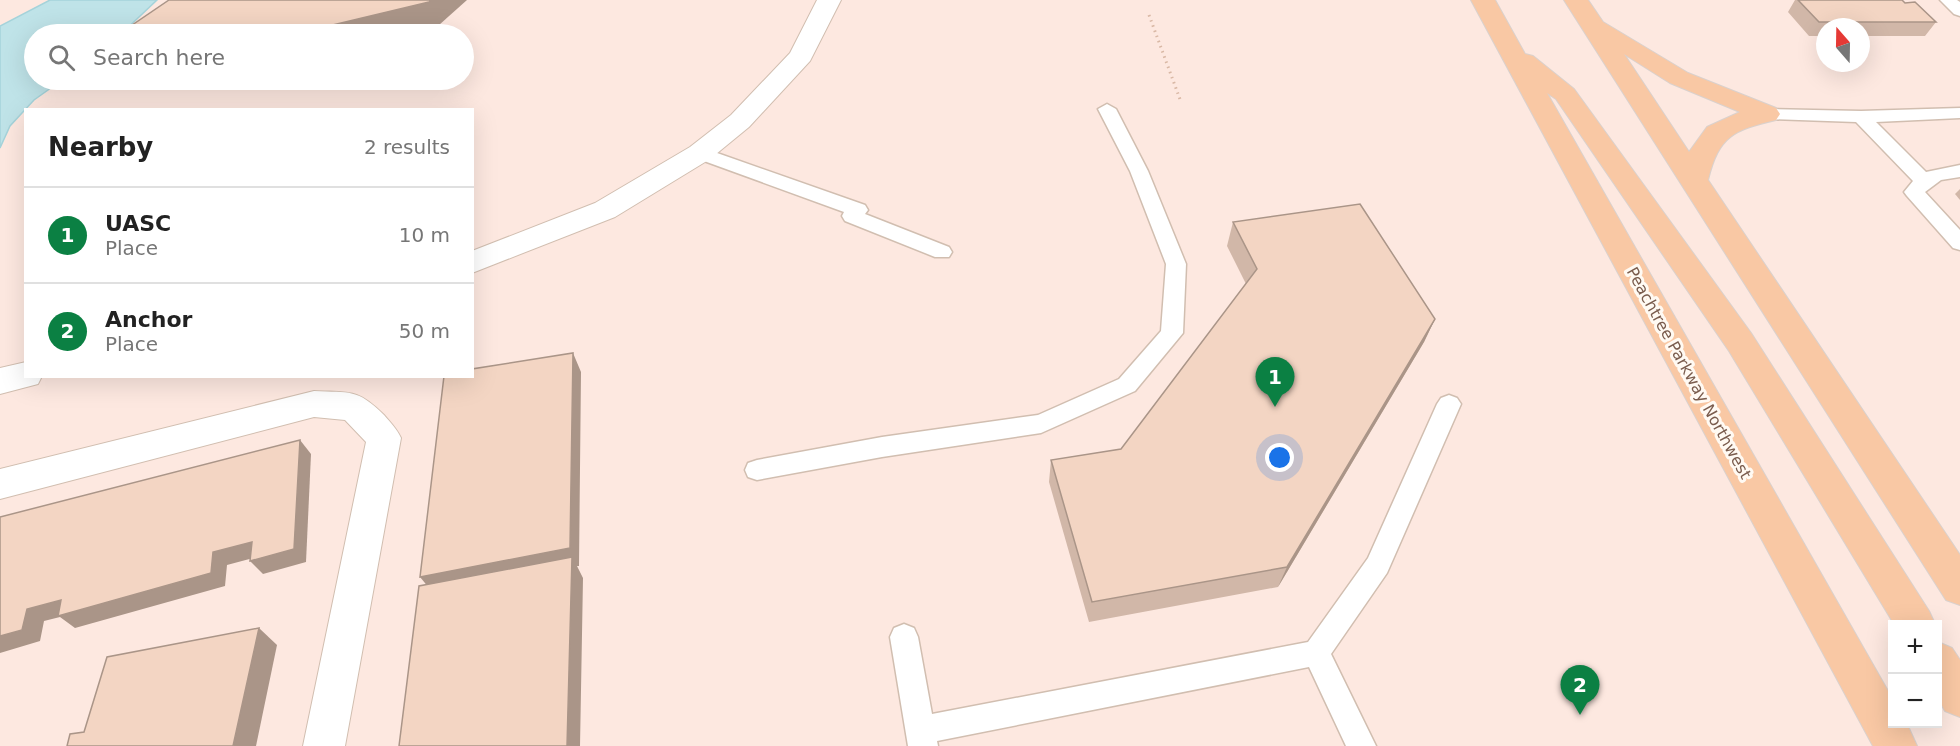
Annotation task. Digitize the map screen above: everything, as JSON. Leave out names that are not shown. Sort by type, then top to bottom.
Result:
[{"type":"highway","name":"Peachtree Parkway Northwest","points":[[1483,0],[1896,746]]},
{"type":"highway","points":[[1579,6],[1679,78],[1767,114]]},
{"type":"highway","points":[[1579,6],[1960,588]]},
{"type":"highway","points":[[1509,48],[1565,94],[1632,186],[1740,342],[1913,620]]},
{"type":"highway","points":[[1694,181],[1699,155],[1708,139],[1724,126],[1767,114]]},
{"type":"highway","points":[[1942,668],[1960,697]]},
{"type":"street","points":[[474,262],[604,210],[700,153],[740,121],[801,56],[829,0]]},
{"type":"street","points":[[0,381],[24,375]]},
{"type":"street","points":[[0,484],[314,404],[354,407],[384,438],[324,746]]},
{"type":"lane","points":[[1948,0],[1960,10]]},
{"type":"lane","points":[[757,470],[882,447],[1041,424],[1126,385],[1172,333],[1176,264],[1139,171],[1107,109]]},
{"type":"lane","points":[[1767,114],[1861,117],[1960,113]]},
{"type":"lane","points":[[1861,117],[1923,180]]},
{"type":"lane","points":[[700,153],[855,213],[942,252]]},
{"type":"lane","points":[[1960,171],[1945,171],[1923,180],[1914,192],[1960,243]]},
{"type":"lane","points":[[904,638],[921,738],[1316,653],[1378,566],[1449,404]]},
{"type":"lane","points":[[1316,653],[1361,746]]},
{"type":"path","points":[[1149,15],[1181,102]]},
{"type":"shaded area","points":[[0,0],[1960,0],[1960,746],[0,746]]},
{"type":"water","points":[[50,0],[157,0],[132,24],[24,24],[24,90],[48,90],[24,108],[10,126],[0,148],[0,26]]},
{"type":"building","points":[[169,0],[431,0],[337,24],[134,24]]},
{"type":"building","points":[[1798,0],[1915,2],[1936,22],[1870,22],[1870,18],[1816,19]]},
{"type":"building","points":[[1360,204],[1435,319],[1287,567],[1092,602],[1051,460],[1121,449],[1257,269],[1233,222]]},
{"type":"building","points":[[573,353],[570,548],[420,577],[444,378],[474,378],[474,369]]},
{"type":"building","points":[[300,440],[294,549],[250,561],[252,542],[213,552],[211,573],[58,616],[61,600],[27,609],[22,630],[0,636],[0,517]]},
{"type":"building","points":[[572,557],[567,746],[399,746],[419,586]]},
{"type":"building","points":[[259,628],[233,746],[67,746],[70,734],[84,732],[107,657]]},
{"type":"place","name":"UASC","points":[[1275,407]]},
{"type":"place","name":"Anchor","points":[[1580,715]]}]
